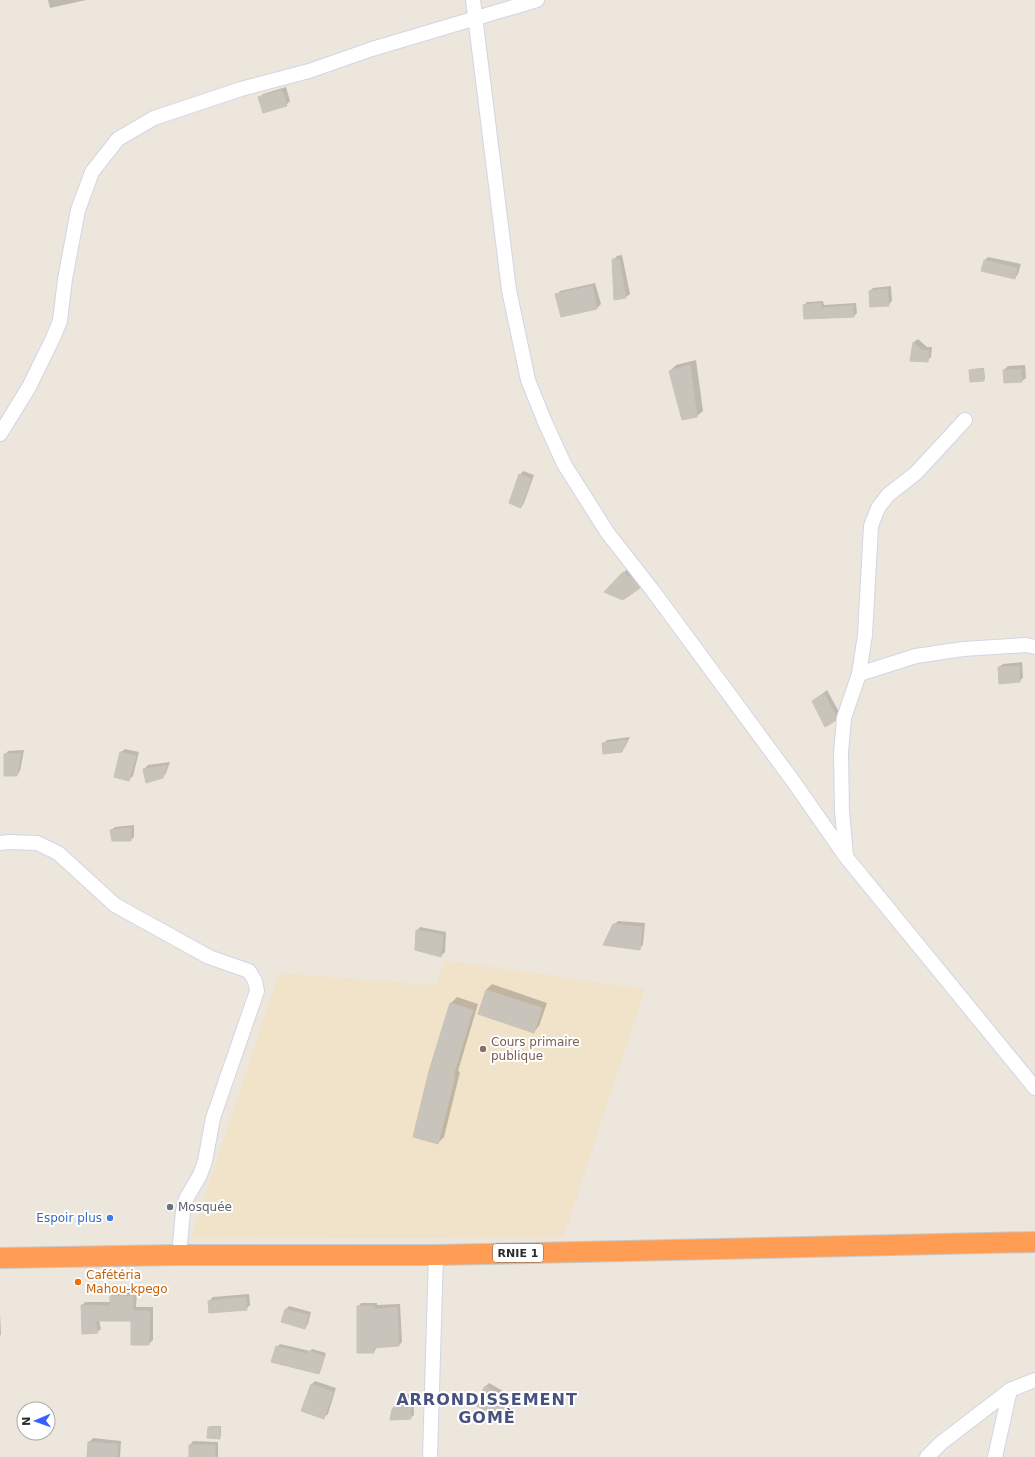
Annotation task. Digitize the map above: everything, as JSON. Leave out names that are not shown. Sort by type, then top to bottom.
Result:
[{"type":"highway","name":"RNIE 1","points":[[0,1258],[179,1255],[436,1255],[1035,1242]]},
{"type":"street","points":[[473,0],[509,290],[528,380],[564,464],[608,532],[654,591],[793,781],[846,857],[1035,1088]]},
{"type":"street","points":[[0,434],[29,387],[60,321],[65,278],[78,210],[92,172],[118,139],[154,118],[241,89],[309,71],[372,48],[537,0]]},
{"type":"street","points":[[846,857],[842,811],[841,753],[844,718],[859,674],[865,635],[871,526],[878,508],[888,495],[916,473],[965,420]]},
{"type":"street","points":[[859,674],[916,656],[963,649],[1026,645],[1035,646]]},
{"type":"street","points":[[0,843],[36,843],[58,853],[115,905],[209,957],[249,971],[255,981],[257,991],[213,1118],[205,1161],[200,1175],[184,1205],[179,1255]]},
{"type":"street","points":[[430,1457],[436,1255]]},
{"type":"street","points":[[927,1457],[941,1443],[1010,1390],[1035,1380]]},
{"type":"street","points":[[995,1457],[1010,1390]]},
{"type":"shaded area","points":[[445,960],[645,989],[564,1237],[190,1239],[279,973],[436,985]]},
{"type":"building","points":[[282,90],[287,106],[263,113],[258,97]]},
{"type":"building","points":[[612,259],[619,259],[626,298],[614,300]]},
{"type":"building","points":[[984,260],[1017,268],[1015,279],[981,271]]},
{"type":"building","points":[[592,286],[597,309],[561,317],[555,294]]},
{"type":"building","points":[[887,289],[889,306],[870,307],[869,291]]},
{"type":"building","points":[[821,303],[821,308],[853,305],[854,317],[804,319],[803,305]]},
{"type":"building","points":[[913,342],[923,351],[929,350],[928,362],[910,361]]},
{"type":"building","points":[[690,365],[697,417],[682,420],[669,371]]},
{"type":"building","points":[[983,369],[984,381],[970,382],[969,370]]},
{"type":"building","points":[[1021,369],[1022,382],[1004,383],[1003,370]]},
{"type":"building","points":[[519,474],[531,479],[521,508],[509,503]]},
{"type":"building","points":[[623,572],[633,579],[640,588],[623,600],[604,592]]},
{"type":"building","points":[[1019,666],[1020,682],[999,684],[998,667]]},
{"type":"building","points":[[824,693],[836,716],[835,721],[825,727],[812,701]]},
{"type":"building","points":[[627,740],[622,752],[603,754],[602,743]]},
{"type":"building","points":[[120,752],[136,756],[129,781],[114,777]]},
{"type":"building","points":[[21,753],[17,776],[4,776],[4,754]]},
{"type":"building","points":[[167,765],[163,778],[146,783],[143,769]]},
{"type":"building","points":[[131,828],[131,841],[112,841],[110,830]]},
{"type":"building","points":[[613,924],[642,927],[640,950],[603,945]]},
{"type":"building","points":[[416,930],[443,935],[441,957],[415,950]]},
{"type":"building","points":[[486,990],[542,1008],[534,1033],[478,1014]]},
{"type":"building","points":[[450,1003],[473,1010],[453,1077],[455,1077],[438,1144],[413,1137],[429,1071]]},
{"type":"building","points":[[110,1296],[133,1296],[133,1311],[150,1311],[149,1345],[131,1345],[131,1321],[95,1321],[98,1333],[82,1334],[81,1305],[110,1306]]},
{"type":"building","points":[[246,1297],[247,1310],[209,1313],[208,1301]]},
{"type":"building","points":[[357,1306],[374,1306],[374,1309],[397,1307],[399,1346],[374,1348],[374,1353],[357,1353]]},
{"type":"building","points":[[285,1309],[308,1315],[305,1329],[281,1322]]},
{"type":"building","points":[[276,1346],[307,1354],[308,1351],[324,1356],[319,1374],[271,1362]]},
{"type":"building","points":[[311,1384],[333,1392],[324,1419],[301,1411]]},
{"type":"building","points":[[485,1386],[512,1402],[502,1420],[475,1405]]},
{"type":"building","points":[[410,1393],[411,1419],[390,1420],[392,1409]]},
{"type":"building","points":[[208,1427],[220,1427],[220,1439],[207,1438]]},
{"type":"building","points":[[88,1442],[118,1444],[117,1457],[87,1457]]},
{"type":"building","points":[[189,1445],[215,1445],[215,1457],[189,1457]]},
{"type":"place","name":"Cours primaire publique","points":[[483,1049]]},
{"type":"place","name":"Mosquée","points":[[170,1207]]},
{"type":"place","name":"Espoir plus","points":[[110,1218]]},
{"type":"place","name":"Cafétéria Mahou-kpego","points":[[78,1282]]},
{"type":"district","name":"ARRONDISSEMENT GOMÈ","points":[[487,1408]]}]
